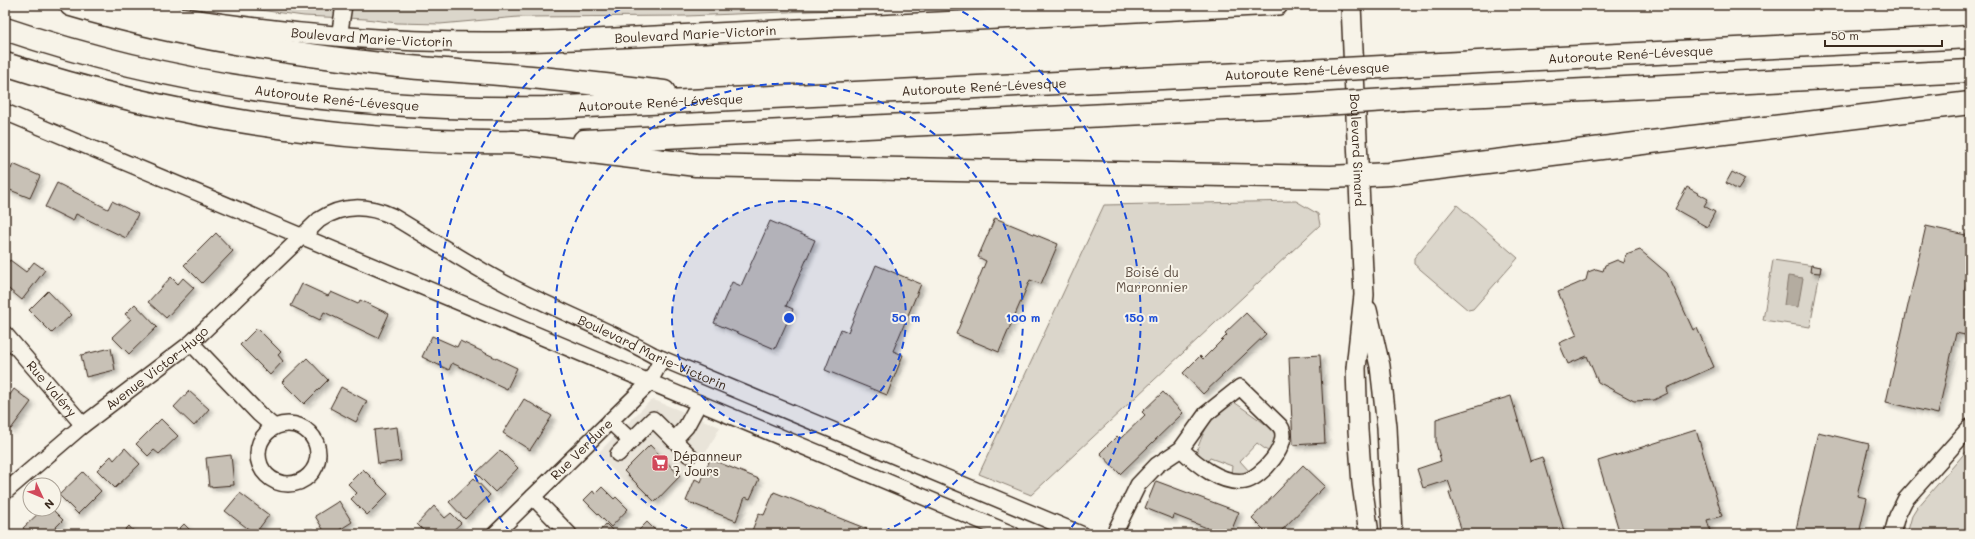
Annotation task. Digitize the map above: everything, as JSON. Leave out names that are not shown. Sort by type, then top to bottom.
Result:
[{"type":"highway","points":[[72,5],[122,20],[223,41],[301,53],[381,64],[540,78],[729,99]]},
{"type":"highway","name":"Autoroute René-Lévesque","points":[[5,29],[79,51],[148,69],[206,81],[331,99],[412,106],[508,108],[729,99],[1970,37]]},
{"type":"highway","points":[[5,64],[124,98],[246,122],[367,137],[512,142],[632,138],[1970,72]]},
{"type":"highway","points":[[512,142],[696,165],[938,171],[1358,176],[1389,174],[1970,103]]},
{"type":"main road","name":"Boulevard Marie-Victorin","points":[[114,5],[238,26],[339,37],[406,42],[522,42],[1278,5]]},
{"type":"main road","name":"Boulevard Simard","points":[[1351,5],[1364,295],[1356,368],[1360,462],[1369,534]]},
{"type":"main road","name":"Boulevard Simard","points":[[1364,295],[1380,366],[1387,427],[1392,534]]},
{"type":"street","points":[[339,37],[344,5]]},
{"type":"street","points":[[5,112],[1012,534]]},
{"type":"street","name":"Boulevard Marie-Victorin","points":[[301,237],[319,220],[333,212],[359,207],[381,211],[509,285],[662,359],[1081,534]]},
{"type":"street","name":"Avenue Victor-Hugo","points":[[5,492],[83,424],[191,342],[301,237]]},
{"type":"street","name":"Rue Valéry","points":[[5,334],[83,424]]},
{"type":"street","points":[[191,342],[259,414],[274,427]]},
{"type":"street","name":"Rue Verdure","points":[[495,534],[649,382],[662,359]]},
{"type":"street","points":[[1114,534],[1138,485],[1157,465],[1181,449],[1206,414],[1240,387],[1280,426],[1284,433],[1282,445],[1276,455],[1254,477],[1243,482],[1231,480],[1207,471],[1193,462],[1181,449]]},
{"type":"street","points":[[674,440],[686,427],[699,403]]},
{"type":"street","points":[[618,454],[653,419],[689,455]]},
{"type":"street","points":[[610,421],[631,441]]},
{"type":"street","points":[[284,424],[300,426],[312,435],[317,444],[319,454],[317,465],[311,474],[303,480],[285,484],[268,476],[262,468],[258,450],[266,433],[274,427],[284,424]]},
{"type":"street","points":[[1892,534],[1900,508],[1905,500],[1970,427]]},
{"type":"street","points":[[533,497],[569,534]]},
{"type":"shaded area","points":[[1788,276],[1803,278],[1798,307],[1784,305]]},
{"type":"shaded area","points":[[654,400],[720,427],[709,448],[650,507],[597,454],[650,401]]},
{"type":"green space","points":[[223,5],[883,5],[883,8],[686,16],[518,17],[440,24],[397,23],[366,19],[304,16]]},
{"type":"green space","name":"Boisé du Marronnier","points":[[1296,201],[1318,214],[1320,225],[1031,495],[979,474],[1104,205]]},
{"type":"green space","points":[[1457,205],[1518,258],[1473,309],[1468,310],[1414,264],[1414,258]]},
{"type":"green space","points":[[1773,260],[1821,267],[1810,327],[1763,320]]},
{"type":"green space","points":[[1234,402],[1271,428],[1275,434],[1277,443],[1269,452],[1257,443],[1240,461],[1250,472],[1237,474],[1231,472],[1232,466],[1210,458],[1207,462],[1198,455],[1197,450],[1206,428],[1215,415],[1227,405]]},
{"type":"green space","points":[[1970,447],[1970,534],[1907,534],[1912,516],[1917,508]]},
{"type":"building","points":[[13,164],[40,176],[30,198],[5,188],[5,166],[11,169]]},
{"type":"building","points":[[1732,172],[1745,179],[1738,190],[1726,183]]},
{"type":"building","points":[[57,183],[108,209],[112,201],[138,214],[126,238],[76,214],[73,221],[45,207]]},
{"type":"building","points":[[1687,187],[1708,199],[1704,206],[1715,212],[1707,227],[1675,209]]},
{"type":"building","points":[[995,218],[1058,244],[1041,284],[1030,280],[999,352],[956,334],[986,261],[978,257]]},
{"type":"building","points":[[770,221],[815,240],[786,306],[793,309],[775,349],[714,323],[732,282],[741,286]]},
{"type":"building","points":[[1926,226],[1970,236],[1970,269],[1965,290],[1970,291],[1970,315],[1965,335],[1956,333],[1938,414],[1886,402]]},
{"type":"building","points":[[216,233],[233,251],[202,283],[184,265]]},
{"type":"building","points":[[1640,250],[1667,273],[1693,330],[1697,328],[1714,367],[1667,388],[1668,393],[1654,400],[1634,401],[1598,382],[1587,356],[1568,364],[1559,343],[1577,335],[1558,292],[1586,280],[1588,272],[1596,269],[1603,271],[1605,265],[1617,260],[1624,263],[1626,255]]},
{"type":"building","points":[[10,260],[26,272],[34,262],[45,270],[22,300],[5,286],[5,267]]},
{"type":"building","points":[[876,265],[921,284],[893,351],[903,355],[887,395],[825,370],[841,329],[848,332]]},
{"type":"building","points":[[1811,265],[1821,267],[1820,273],[1810,272]]},
{"type":"building","points":[[171,277],[178,284],[183,278],[194,288],[166,318],[148,302]]},
{"type":"building","points":[[302,284],[328,296],[331,292],[358,304],[360,300],[389,314],[378,338],[324,312],[320,320],[291,306]]},
{"type":"building","points":[[48,291],[71,315],[52,333],[29,310]]},
{"type":"building","points":[[135,304],[157,327],[129,354],[112,337],[131,319],[125,314]]},
{"type":"building","points":[[1246,313],[1266,334],[1203,394],[1183,373],[1200,356],[1203,359],[1227,335],[1225,333]]},
{"type":"building","points":[[257,328],[281,352],[278,355],[283,361],[270,375],[240,345]]},
{"type":"building","points":[[432,336],[457,347],[460,341],[517,368],[507,389],[452,363],[449,370],[422,357]]},
{"type":"building","points":[[111,348],[115,370],[86,377],[81,355]]},
{"type":"building","points":[[1320,355],[1325,443],[1293,445],[1289,357]]},
{"type":"building","points":[[307,358],[328,380],[304,404],[282,382]]},
{"type":"building","points":[[341,387],[367,401],[356,422],[330,408]]},
{"type":"building","points":[[14,389],[31,402],[11,429],[5,424],[5,402]]},
{"type":"building","points":[[189,391],[209,409],[194,426],[174,407]]},
{"type":"building","points":[[1163,392],[1183,413],[1120,474],[1100,453],[1117,436],[1120,439],[1145,415],[1142,412]]},
{"type":"building","points":[[1511,396],[1530,461],[1542,457],[1565,534],[1463,534],[1449,493],[1452,492],[1448,480],[1423,488],[1417,469],[1441,461],[1436,443],[1436,419]]},
{"type":"building","points":[[524,399],[552,416],[530,450],[503,433]]},
{"type":"building","points":[[161,419],[178,436],[159,454],[154,450],[148,456],[136,444]]},
{"type":"building","points":[[397,427],[401,461],[378,464],[374,430]]},
{"type":"building","points":[[1696,430],[1722,516],[1707,520],[1711,534],[1620,534],[1598,461]]},
{"type":"building","points":[[1818,432],[1869,444],[1857,496],[1867,498],[1859,534],[1795,534]]},
{"type":"building","points":[[650,445],[680,476],[655,502],[624,471]]},
{"type":"building","points":[[125,448],[140,464],[115,488],[97,470],[111,456],[114,460]]},
{"type":"building","points":[[500,450],[518,468],[495,492],[476,473]]},
{"type":"building","points":[[231,455],[234,485],[209,487],[206,458]]},
{"type":"building","points":[[710,459],[759,479],[750,499],[745,497],[736,521],[686,501],[695,479],[701,482]]},
{"type":"building","points":[[1303,465],[1325,486],[1278,534],[1268,534],[1252,518]]},
{"type":"building","points":[[363,469],[388,494],[367,515],[351,499],[357,493],[348,484]]},
{"type":"building","points":[[83,472],[101,491],[78,514],[62,498],[62,492]]},
{"type":"building","points":[[474,478],[490,495],[465,519],[449,502]]},
{"type":"building","points":[[1156,481],[1239,512],[1230,534],[1214,534],[1206,531],[1207,528],[1174,515],[1173,519],[1145,508]]},
{"type":"building","points":[[602,487],[614,499],[616,497],[628,509],[611,527],[584,500],[593,491],[595,494]]},
{"type":"building","points":[[774,492],[867,529],[865,534],[751,533],[759,513],[764,515]]},
{"type":"building","points":[[240,493],[269,515],[255,534],[225,511]]},
{"type":"building","points":[[339,501],[352,522],[333,534],[326,534],[315,516]]},
{"type":"building","points":[[434,506],[445,518],[451,513],[461,523],[449,534],[427,534],[417,524]]},
{"type":"building","points":[[35,517],[60,517],[63,520],[49,534],[28,534],[23,528]]},
{"type":"building","points":[[647,522],[659,534],[635,534]]},
{"type":"building","points":[[184,524],[194,534],[174,534]]},
{"type":"building","points":[[606,524],[616,534],[597,534]]},
{"type":"building","points":[[129,526],[136,534],[121,534]]},
{"type":"building","points":[[313,529],[313,534],[279,534],[279,530]]},
{"type":"building","points":[[413,530],[417,534],[409,534]]},
{"type":"place","name":"Dépanneur 7 Jours","points":[[660,463]]}]
